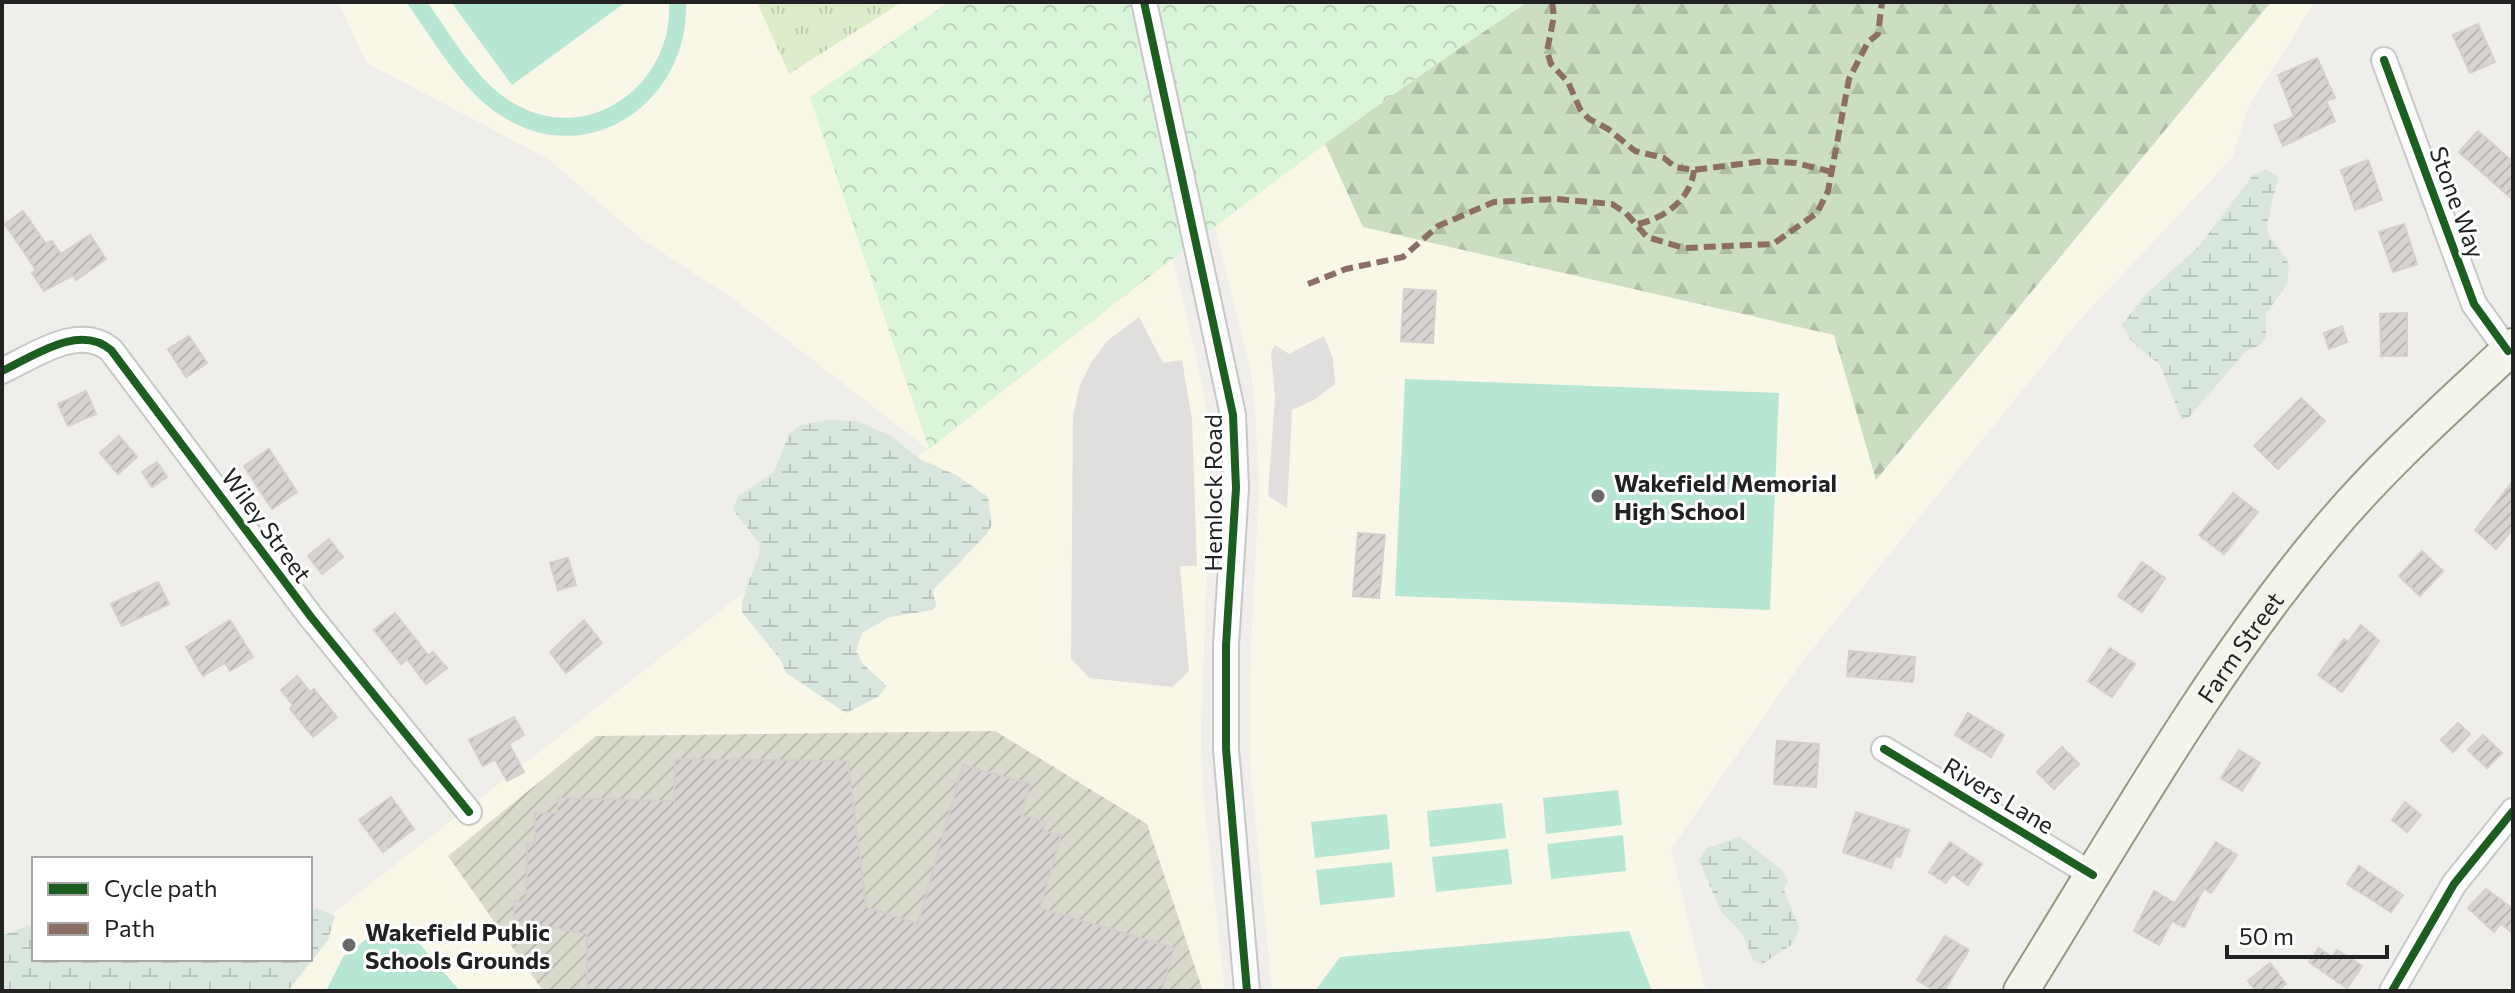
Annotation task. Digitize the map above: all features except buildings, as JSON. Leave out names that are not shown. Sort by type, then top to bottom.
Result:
[{"type":"main road","name":"Farm Street","points":[[2021,991],[2232,659],[2308,555],[2410,441],[2510,349]]},
{"type":"street","name":"Hemlock Road","points":[[1144,2],[1233,415],[1236,488],[1226,645],[1226,749],[1247,991]]},
{"type":"street","name":"Stone Way","points":[[2384,60],[2474,304],[2510,349]]},
{"type":"street","name":"Wiley Street","points":[[2,371],[73,340],[93,340],[111,350],[311,617],[469,812]]},
{"type":"street","name":"Rivers Lane","points":[[1884,749],[2093,875]]},
{"type":"street","points":[[2392,991],[2454,884],[2513,811]]},
{"type":"shaded area","points":[[338,2],[949,2],[810,98],[929,449],[1173,258],[1204,392],[1208,434],[1210,497],[1201,727],[1202,781],[1225,991],[228,991],[312,961],[312,929],[928,449],[739,303],[639,237],[548,159],[367,63]]},
{"type":"shaded area","name":"Wakefield Memorial High School","points":[[1528,2],[2315,2],[2249,106],[2232,158],[2077,323],[1802,662],[1671,849],[1706,991],[1272,991],[1250,765],[1250,672],[1259,483],[1255,411],[1251,372],[1215,227],[1413,78]]},
{"type":"shaded area","points":[[1139,317],[1163,363],[1182,360],[1192,420],[1197,566],[1180,566],[1189,671],[1172,687],[1089,678],[1071,658],[1073,416],[1080,385],[1091,363],[1107,341]]},
{"type":"shaded area","points":[[1324,336],[1333,359],[1335,384],[1314,400],[1292,410],[1287,508],[1268,496],[1275,396],[1271,352],[1275,345],[1289,354]]},
{"type":"shaded area","points":[[995,731],[1147,824],[1203,991],[543,991],[448,856],[596,736]]},
{"type":"green space","points":[[406,2],[427,2],[466,58],[501,95],[543,115],[571,118],[598,112],[622,100],[642,81],[658,58],[667,31],[669,2],[686,2],[683,38],[671,70],[652,97],[628,117],[599,131],[567,136],[533,131],[500,115],[486,104],[448,63]]},
{"type":"green space","points":[[451,2],[626,2],[512,85]]},
{"type":"green space","points":[[757,2],[902,2],[789,74]]},
{"type":"green space","points":[[949,2],[1528,2],[1299,163],[929,449],[810,97]]},
{"type":"green space","points":[[1260,2],[2271,2],[1876,480],[1834,335],[1363,227]]},
{"type":"green space","points":[[2266,169],[2278,177],[2267,224],[2269,237],[2287,259],[2287,284],[2266,314],[2266,337],[2260,345],[2246,351],[2189,417],[2182,420],[2160,365],[2131,341],[2122,325],[2144,296],[2199,246],[2253,175]]},
{"type":"green space","points":[[1405,379],[1779,393],[1770,610],[1395,596]]},
{"type":"green space","points":[[826,420],[857,421],[891,436],[920,459],[956,475],[988,497],[992,525],[933,590],[936,606],[933,610],[890,617],[862,633],[856,651],[863,664],[887,686],[878,697],[846,713],[786,673],[780,659],[742,612],[742,601],[760,544],[733,510],[738,496],[774,472],[789,434],[801,425]]},
{"type":"green space","points":[[1618,790],[1622,825],[1546,834],[1543,798]]},
{"type":"green space","points":[[1502,803],[1506,838],[1430,847],[1427,811]]},
{"type":"green space","points":[[1387,814],[1390,849],[1315,858],[1311,822]]},
{"type":"green space","points":[[1623,835],[1626,871],[1551,879],[1547,844]]},
{"type":"green space","points":[[1740,837],[1783,871],[1788,882],[1784,890],[1799,927],[1794,943],[1762,964],[1754,962],[1742,933],[1721,912],[1699,860],[1707,848]]},
{"type":"green space","points":[[1508,849],[1512,884],[1436,892],[1432,857]]},
{"type":"green space","points":[[1392,862],[1395,897],[1320,905],[1316,870]]},
{"type":"green space","points":[[316,908],[335,916],[328,940],[312,960],[312,910]]},
{"type":"green space","points":[[32,924],[32,961],[312,961],[288,991],[2,991],[2,936]]},
{"type":"green space","points":[[385,925],[418,942],[460,991],[326,991],[343,957]]},
{"type":"green space","points":[[1629,931],[1652,991],[1315,991],[1340,957]]},
{"type":"marked path","points":[[1552,2],[1554,16],[1547,51],[1551,64],[1568,82],[1580,109],[1589,119],[1608,129],[1635,151],[1664,158],[1675,167],[1694,170],[1764,161],[1796,163],[1832,172]]},
{"type":"marked path","points":[[1308,284],[1346,269],[1403,257],[1438,226],[1494,202],[1556,199],[1612,204],[1626,213],[1647,237],[1684,248],[1773,244],[1817,213],[1828,191],[1849,79],[1868,42],[1878,34],[1882,2]]},
{"type":"marked path","points":[[1638,224],[1658,217],[1675,206],[1688,190],[1694,170]]},
{"type":"cycle path","points":[[1144,2],[1233,415],[1236,488],[1226,645],[1226,749],[1247,991]]},
{"type":"cycle path","points":[[2384,60],[2474,304],[2508,351]]},
{"type":"cycle path","points":[[2,371],[71,341],[85,340],[111,350],[311,617],[469,812]]},
{"type":"cycle path","points":[[1884,749],[2093,875]]},
{"type":"cycle path","points":[[2392,991],[2454,884],[2513,811]]},
{"type":"place","name":"Wakefield Memorial High School","points":[[1598,496]]},
{"type":"place","name":"Wakefield Public Schools Grounds","points":[[349,945]]}]
